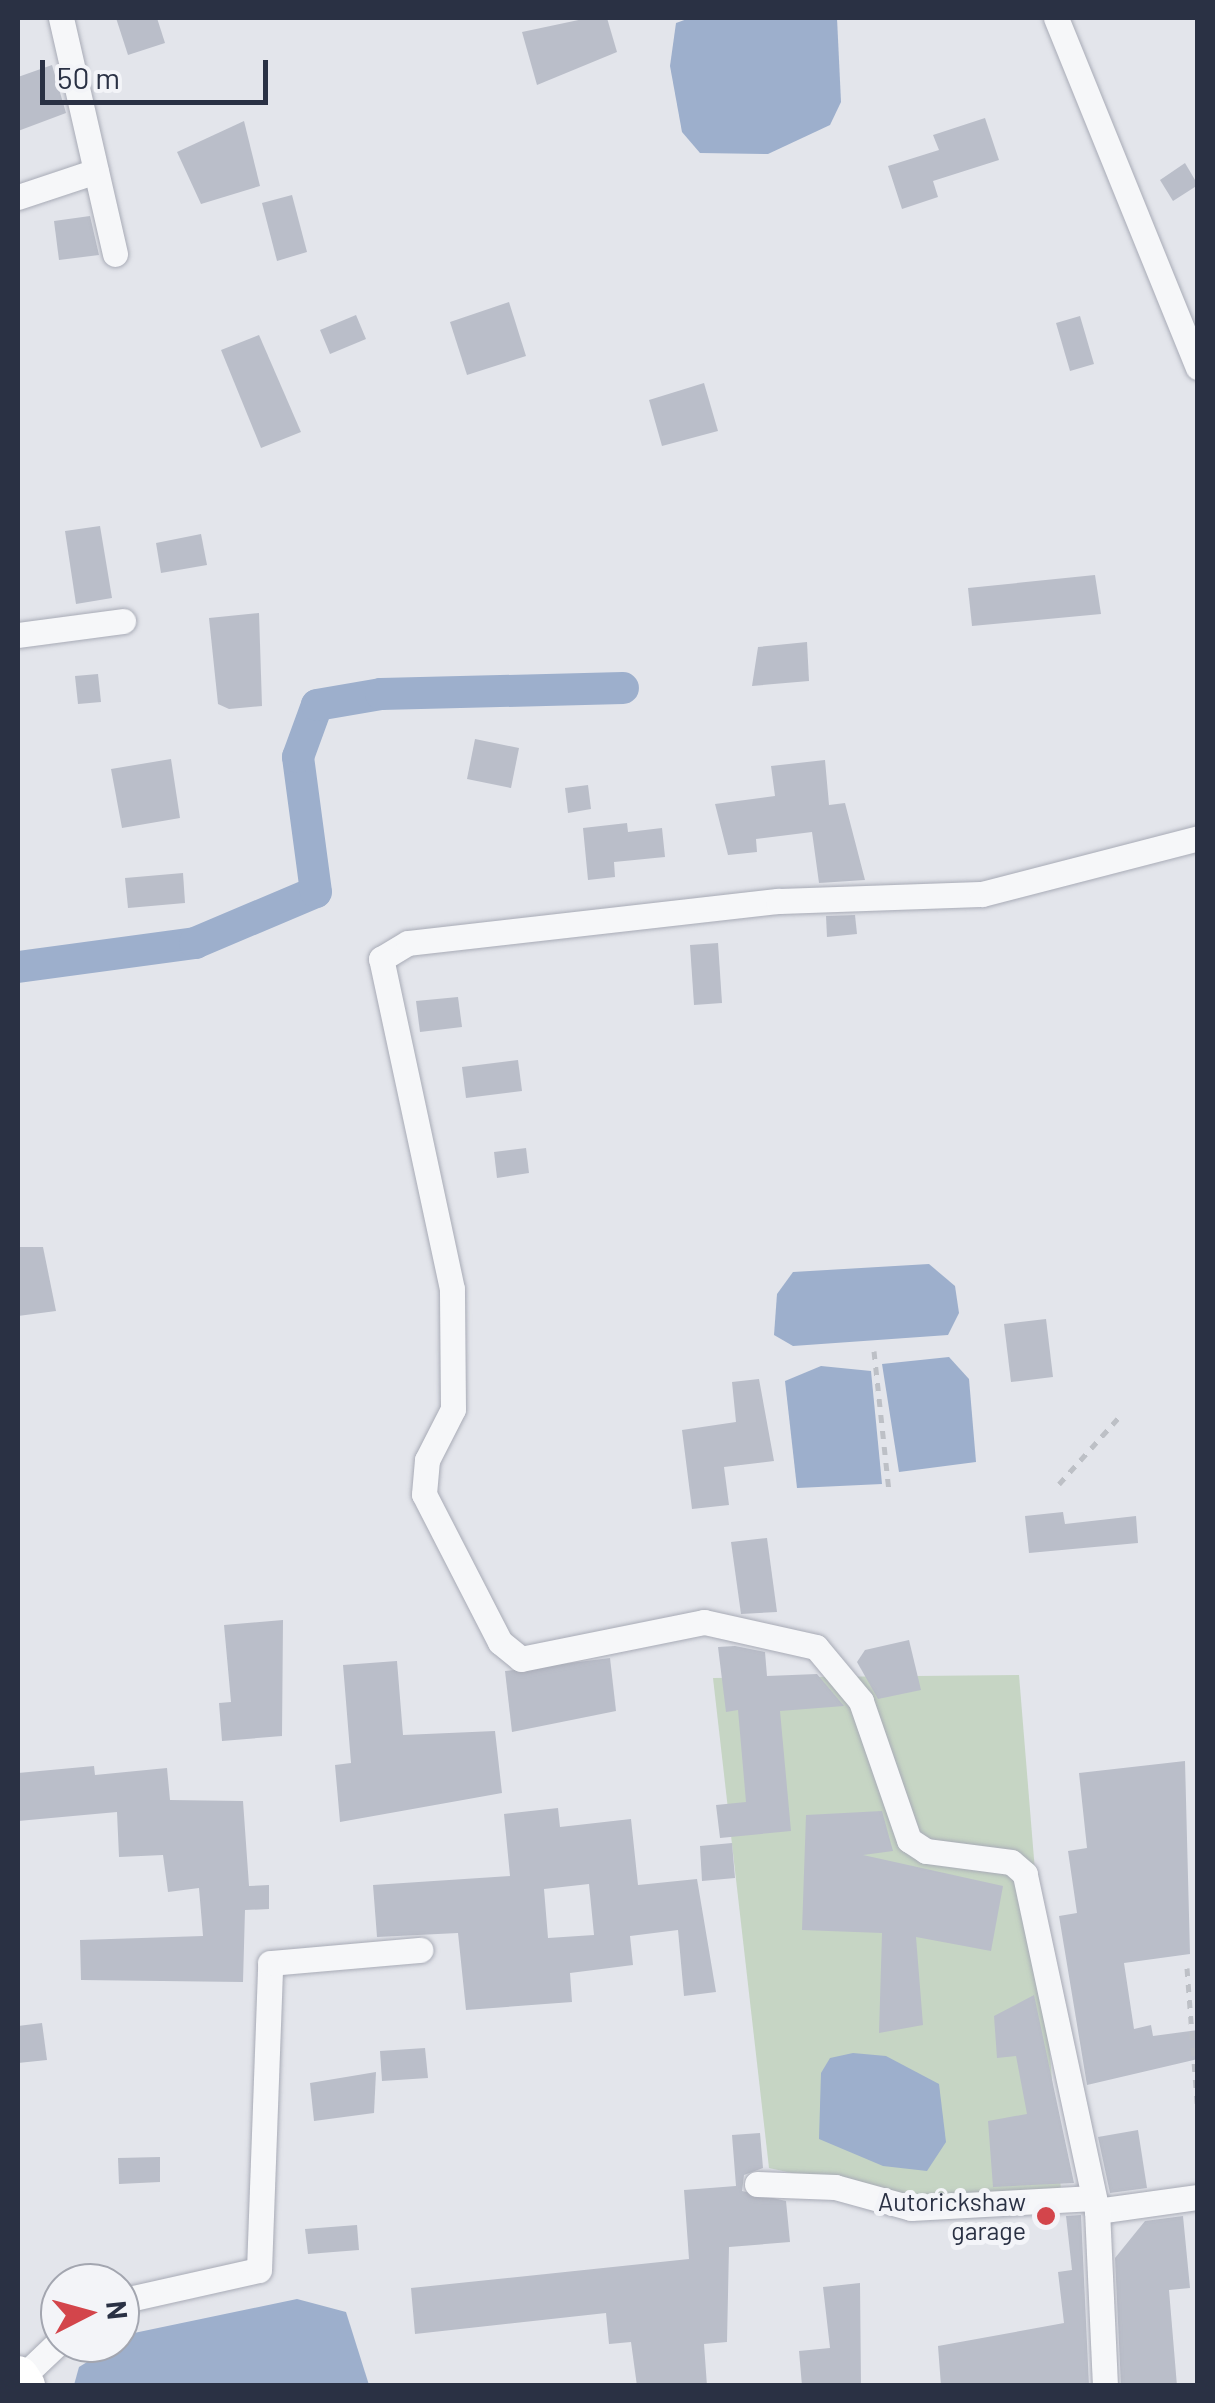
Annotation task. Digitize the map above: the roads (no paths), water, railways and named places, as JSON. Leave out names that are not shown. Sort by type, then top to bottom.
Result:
[{"type":"street","points":[[60,18],[115,254]]},
{"type":"street","points":[[1056,18],[1198,367]]},
{"type":"street","points":[[18,197],[96,171]]},
{"type":"street","points":[[18,635],[123,620]]},
{"type":"street","points":[[1105,2386],[1096,2205],[1025,1874],[1012,1862],[926,1851],[909,1840],[861,1701],[835,1660],[766,1632],[704,1622],[521,1659],[500,1642],[424,1494],[427,1460],[453,1409],[452,1289],[381,958],[408,943],[778,901],[982,894],[1198,838]]},
{"type":"street","points":[[140,2297],[259,2270],[270,1962],[420,1950]]},
{"type":"street","points":[[758,2184],[834,2187],[911,2208],[1096,2205],[1198,2197]]},
{"type":"street","points":[[20,2381],[40,2361]]},
{"type":"water","points":[[690,18],[837,18],[841,102],[830,125],[768,154],[700,153],[682,132],[670,66],[676,23]]},
{"type":"water","points":[[929,1264],[955,1286],[959,1313],[948,1335],[793,1346],[774,1335],[777,1294],[793,1272]]},
{"type":"water","points":[[949,1357],[969,1379],[976,1462],[899,1472],[882,1364]]},
{"type":"water","points":[[821,1366],[871,1371],[882,1484],[797,1488],[785,1381]]},
{"type":"water","points":[[853,2053],[886,2056],[939,2084],[946,2142],[927,2171],[883,2166],[819,2139],[821,2073],[830,2058]]},
{"type":"water","points":[[297,2299],[346,2312],[369,2385],[74,2385],[79,2367],[85,2363],[140,2363],[140,2332]]},
{"type":"waterway","points":[[18,967],[195,943],[316,892],[298,757],[317,705],[381,694],[623,688]]},
{"type":"place","name":"Autorickshaw garage","points":[[1046,2216]]}]
